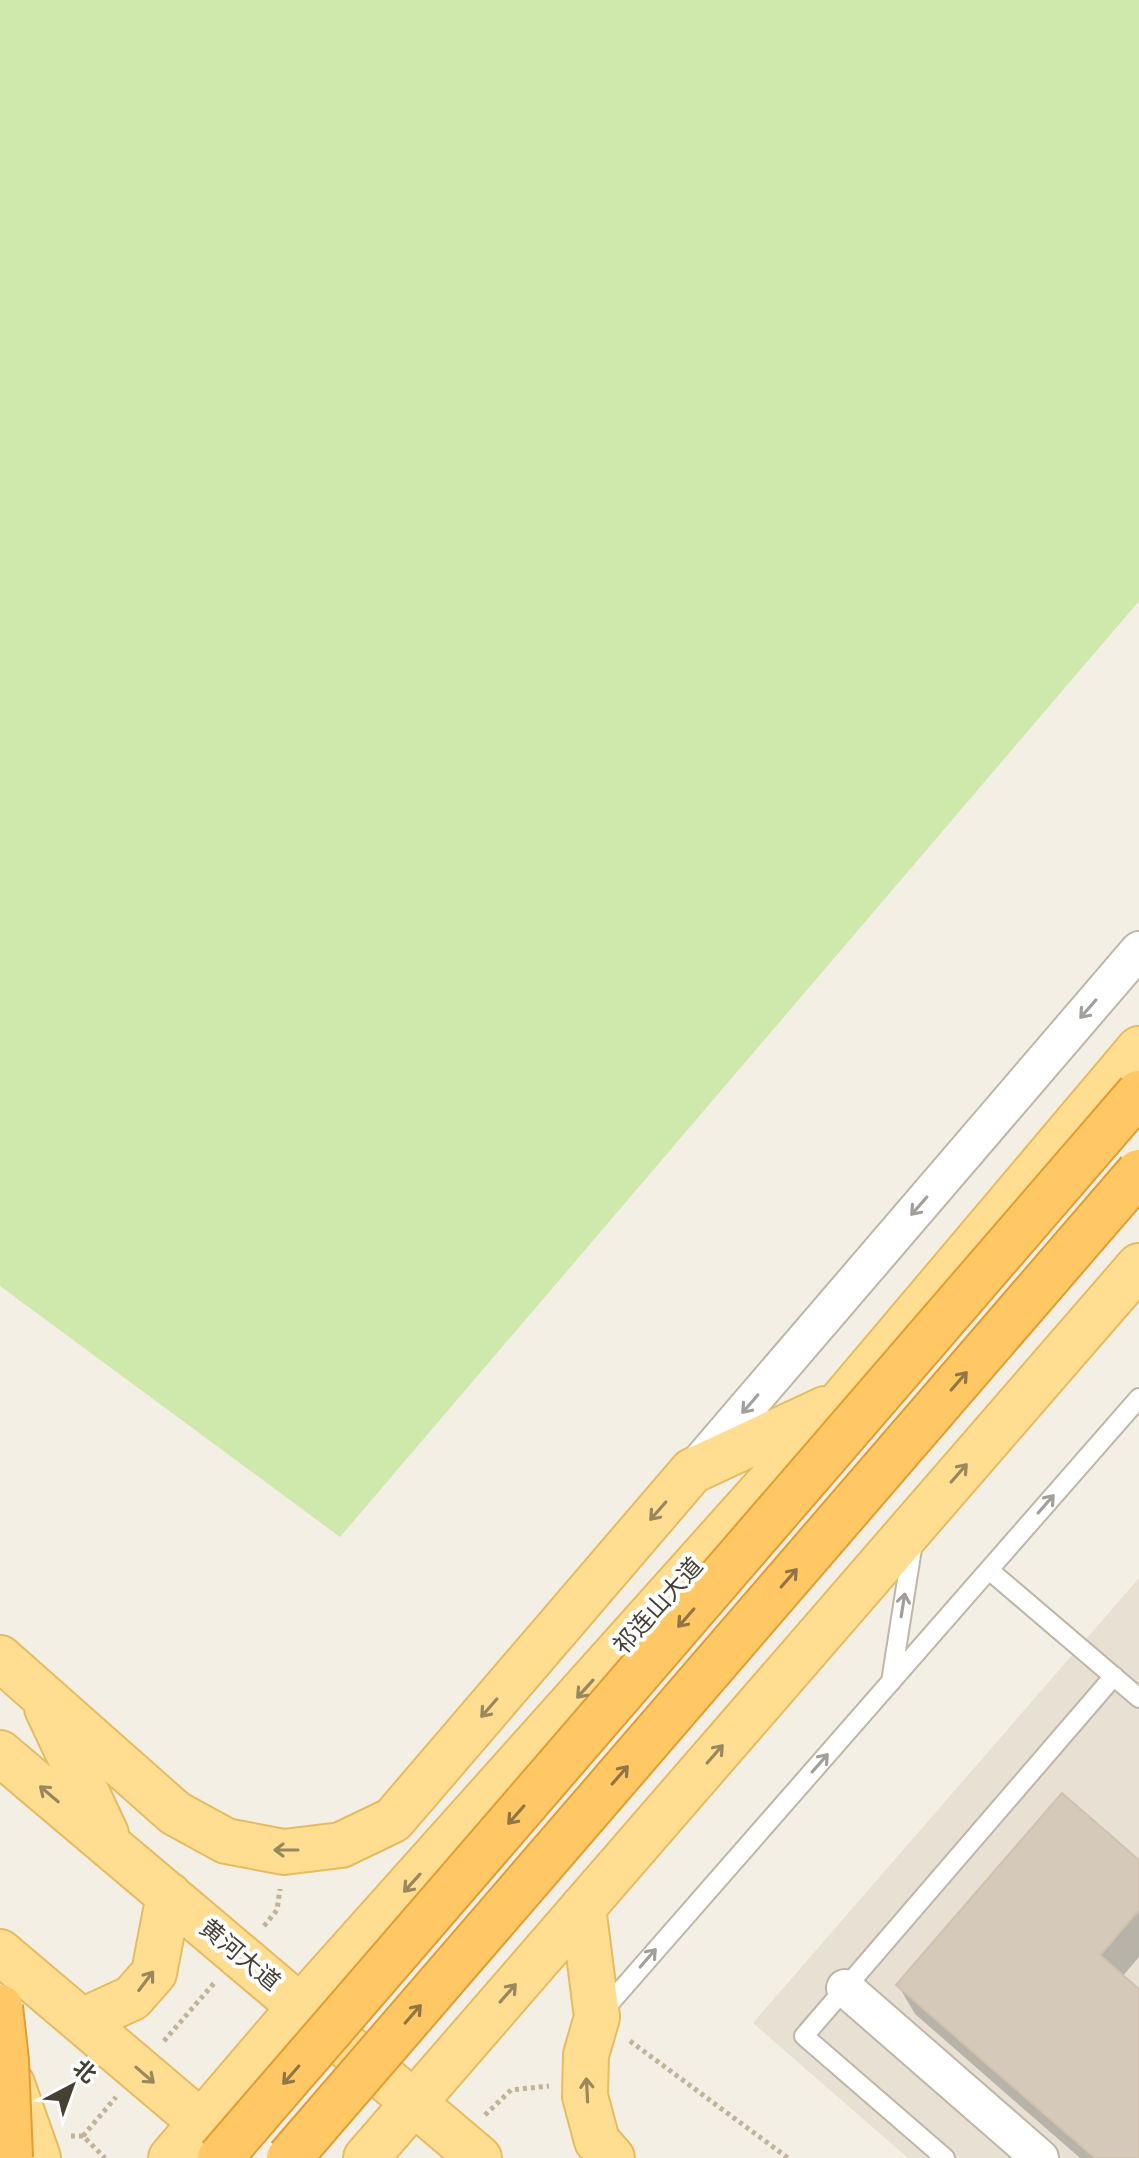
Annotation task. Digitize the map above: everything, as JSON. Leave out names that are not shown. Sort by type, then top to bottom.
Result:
[{"type":"highway","points":[[211,2141],[1139,1093]]},
{"type":"highway","points":[[289,2158],[1139,1172]]},
{"type":"highway","points":[[0,2007],[6,2061],[10,2158]]},
{"type":"main road","name":"祁连山大道","points":[[171,2158],[211,2141],[301,2006],[842,1401],[1139,1049]]},
{"type":"main road","points":[[366,2158],[1139,1266]]},
{"type":"main road","points":[[0,1658],[175,1813],[226,1841],[284,1852],[341,1845],[393,1820],[692,1471],[842,1401]]},
{"type":"main road","points":[[40,1691],[111,1847]]},
{"type":"main road","name":"黄河大道","points":[[0,1753],[469,2149]]},
{"type":"main road","points":[[82,2021],[132,1998],[154,1973],[169,1895]]},
{"type":"main road","points":[[583,1907],[597,2017],[586,2055],[585,2096],[597,2141],[612,2158]]},
{"type":"main road","points":[[0,1952],[139,2070],[211,2141],[243,2158]]},
{"type":"main road","points":[[0,2066],[8,2073],[38,2158]]},
{"type":"street","points":[[692,1471],[1139,950]]},
{"type":"street","points":[[845,1988],[1040,2158]]},
{"type":"lane","points":[[597,2017],[1139,1398]]},
{"type":"lane","points":[[891,1682],[916,1523]]},
{"type":"lane","points":[[989,1570],[1138,1696]]},
{"type":"lane","points":[[945,2158],[804,2036],[1114,1676]]},
{"type":"path","points":[[83,2136],[277,1910],[284,1852]]},
{"type":"path","points":[[597,2017],[788,2158]]},
{"type":"path","points":[[469,2149],[511,2090],[586,2082]]},
{"type":"shaded area","points":[[1139,1578],[1139,2158],[908,2158],[753,2023]]},
{"type":"green space","points":[[0,0],[1139,0],[1139,601],[340,1537],[0,1286]]},
{"type":"building","points":[[1062,1793],[1139,1860],[1139,1910],[1100,1955],[1139,1989],[1139,2158],[1095,2158],[896,1985]]}]
